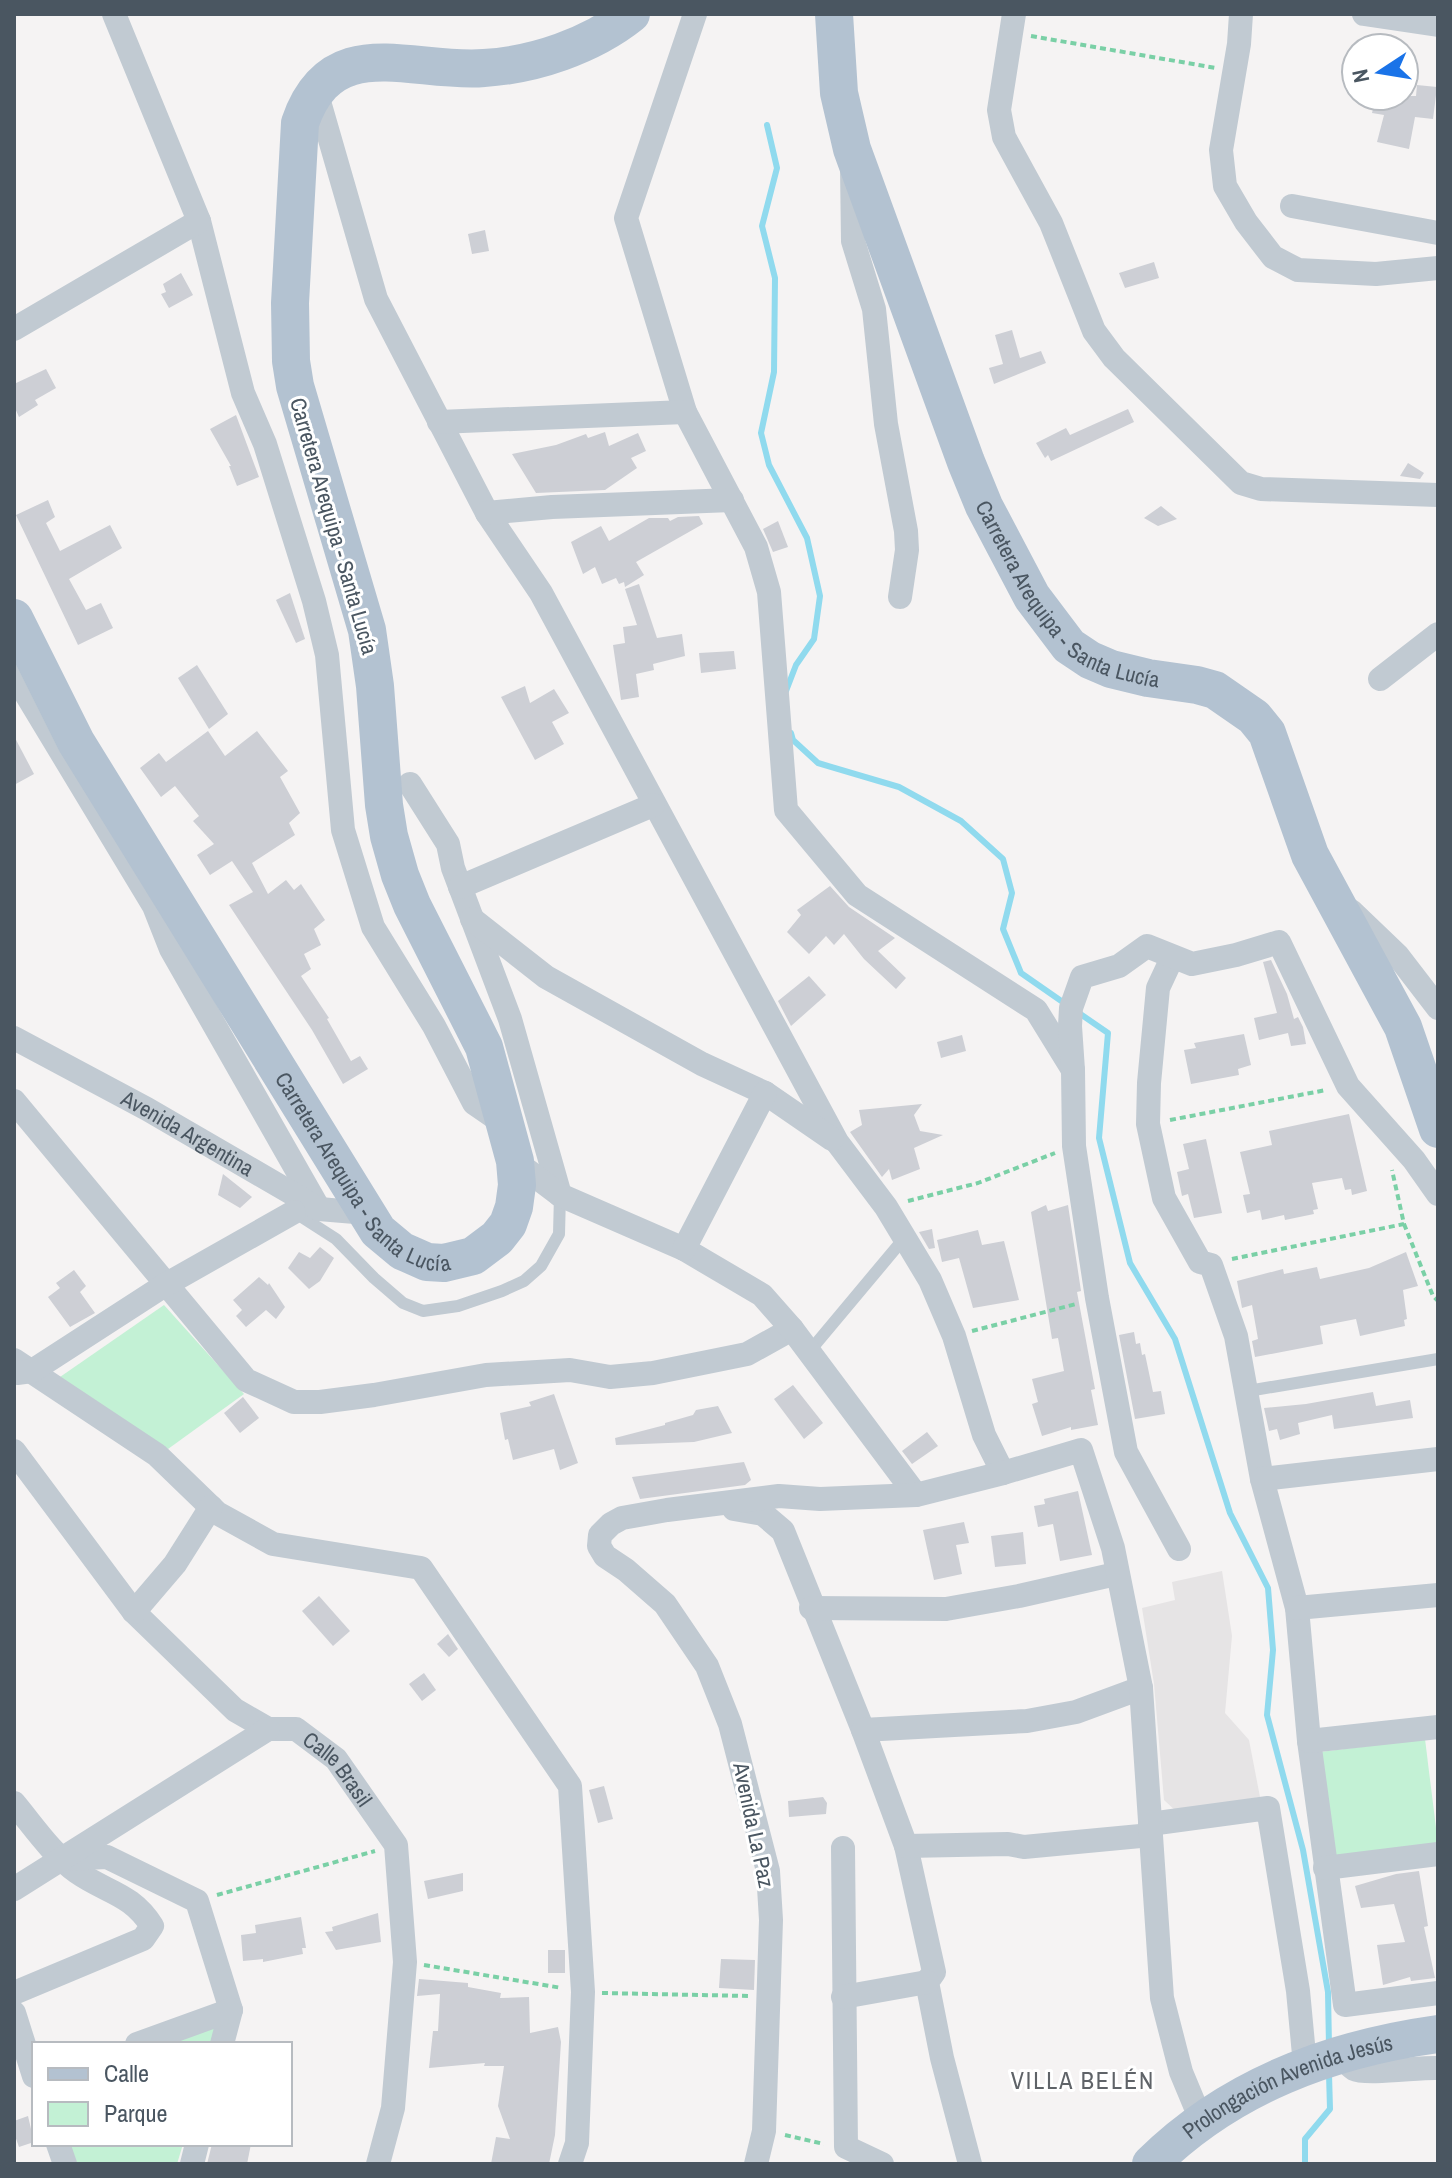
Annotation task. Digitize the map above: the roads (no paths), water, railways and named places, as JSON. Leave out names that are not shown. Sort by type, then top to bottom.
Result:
[{"type":"main road","name":"Carretera Arequipa - Santa Lucía","points":[[14,618],[76,742],[378,1231],[402,1251],[427,1262],[460,1261],[482,1251],[508,1224],[516,1196],[515,1161],[484,1047],[400,875],[384,805],[375,686],[367,630],[295,386],[291,361],[290,303],[300,123],[307,102],[316,91],[345,68],[379,61],[461,69],[525,63],[601,33],[631,14]]},
{"type":"main road","name":"Carretera Arequipa - Santa Lucía","points":[[834,14],[839,93],[852,149],[966,462],[984,506],[1032,597],[1069,646],[1090,660],[1148,678],[1215,690],[1254,717],[1267,733],[1310,855],[1403,1027],[1438,1129]]},
{"type":"main road","name":"Prolongación Avenida Jesús","points":[[1151,2164],[1201,2120],[1257,2087],[1319,2061],[1402,2039],[1438,2034]]},
{"type":"street","points":[[114,14],[199,221],[243,393],[265,444],[317,615],[327,655],[343,830],[373,927],[434,1026],[474,1103],[506,1125]]},
{"type":"street","points":[[695,14],[626,218],[685,412],[756,547],[769,592],[786,810],[857,895],[1036,1010],[1073,1070]]},
{"type":"street","points":[[1241,14],[1221,150],[1225,186],[1246,222],[1273,257],[1298,270],[1376,274],[1438,268]]},
{"type":"street","points":[[1364,14],[1438,25]]},
{"type":"street","points":[[1012,23],[999,110],[1004,137],[1051,223],[1094,331],[1114,358],[1241,483],[1261,489],[1438,495]]},
{"type":"street","points":[[316,91],[376,299],[393,335],[412,364],[487,513],[541,593],[837,1142],[906,1236],[930,1280],[954,1336],[984,1435],[1003,1473]]},
{"type":"street","points":[[852,149],[850,206],[853,241],[874,309],[886,424],[906,531],[907,550],[900,597]]},
{"type":"street","points":[[1292,206],[1438,233]]},
{"type":"street","points":[[14,329],[199,221]]},
{"type":"street","points":[[439,422],[685,412]]},
{"type":"street","points":[[487,513],[552,507],[732,500]]},
{"type":"street","points":[[1380,679],[1438,634]]},
{"type":"street","points":[[14,674],[154,906],[171,949],[319,1209]]},
{"type":"street","points":[[410,784],[448,844],[460,887],[510,1019],[560,1195]]},
{"type":"street","points":[[460,887],[653,805]]},
{"type":"street","points":[[1326,887],[1398,956],[1438,1008]]},
{"type":"street","points":[[472,919],[546,977],[702,1064],[765,1093],[837,1142]]},
{"type":"street","points":[[1179,1549],[1126,1452],[1097,1298],[1074,1146],[1070,1026],[1071,1008],[1082,977],[1119,966],[1147,946],[1192,964],[1279,942],[1348,1086],[1414,1160],[1438,1194]]},
{"type":"street","points":[[1172,958],[1158,988],[1148,1124],[1164,1198],[1200,1262],[1211,1265],[1236,1336],[1262,1479],[1297,1608],[1309,1741],[1345,2005],[1438,1993]]},
{"type":"street","name":"Avenida Argentina","points":[[14,1038],[147,1109],[319,1209],[367,1213]]},
{"type":"street","points":[[684,1249],[765,1093]]},
{"type":"street","points":[[14,1101],[246,1380],[294,1402],[374,1395],[486,1375],[570,1370],[610,1377],[653,1373],[747,1354],[792,1329]]},
{"type":"street","points":[[515,1161],[560,1195],[684,1249],[762,1295],[792,1329],[916,1495]]},
{"type":"street","points":[[294,1212],[20,1368],[157,1455],[217,1513],[273,1544],[421,1568],[570,1786],[583,1992],[577,2143],[570,2164]]},
{"type":"street","points":[[709,1505],[779,1496],[820,1499],[916,1495],[1081,1450],[1113,1548],[1141,1688],[1162,1998],[1181,2072],[1201,2120]]},
{"type":"street","name":"Calle Brasil","points":[[14,1451],[134,1612],[235,1710],[268,1729],[296,1729],[336,1759],[396,1845],[405,1962],[393,2108],[378,2164]]},
{"type":"street","points":[[1262,1479],[1438,1459]]},
{"type":"street","points":[[709,1505],[763,1514],[783,1531],[906,1846],[934,1972],[927,1982],[843,1997]]},
{"type":"street","name":"Avenida La Paz","points":[[709,1505],[622,1518],[600,1535],[599,1546],[605,1556],[665,1604],[707,1666],[730,1724],[768,1871],[771,1920],[764,2131],[756,2164]]},
{"type":"street","points":[[134,1612],[175,1564],[211,1507]]},
{"type":"street","points":[[811,1608],[946,1609],[1116,1574]]},
{"type":"street","points":[[1297,1608],[1438,1595]]},
{"type":"street","points":[[863,1730],[1027,1721],[1076,1712],[1141,1688]]},
{"type":"street","points":[[1309,1741],[1438,1727]]},
{"type":"street","points":[[14,1889],[268,1729]]},
{"type":"street","points":[[14,1803],[60,1859],[98,1885],[127,1898],[142,1910],[152,1926],[143,1939],[14,1993]]},
{"type":"street","points":[[906,1846],[1008,1844],[1024,1847],[1268,1808],[1298,1991],[1319,2061],[1366,2072],[1409,2067],[1438,2068]]},
{"type":"street","points":[[843,1848],[846,2147],[882,2164]]},
{"type":"street","points":[[1325,1868],[1438,1854]]},
{"type":"street","points":[[60,1859],[107,1857],[197,1901],[231,2010],[223,2042]]},
{"type":"street","points":[[927,1982],[942,2058],[970,2164]]},
{"type":"street","points":[[143,2042],[231,2010]]},
{"type":"street","points":[[14,2013],[32,2072]]},
{"type":"street","points":[[14,2088],[32,2079]]},
{"type":"lane","points":[[294,1212],[336,1239],[403,1303],[423,1311],[458,1306],[524,1281],[541,1266],[559,1234],[560,1195]]},
{"type":"lane","points":[[809,1352],[906,1236]]},
{"type":"lane","points":[[1248,1391],[1438,1359]]},
{"type":"waterway","points":[[767,125],[777,168],[762,226],[775,278],[774,372],[761,433],[769,465],[807,538],[820,596],[814,639],[796,665],[786,691]]},
{"type":"waterway","points":[[791,733],[793,740],[818,763],[899,787],[961,821],[1003,859],[1012,893],[1003,929],[1021,973],[1067,1005]]},
{"type":"waterway","points":[[1076,1011],[1108,1033],[1099,1138],[1130,1263],[1175,1339],[1230,1513],[1268,1588],[1273,1650],[1267,1715],[1303,1850],[1328,1992],[1329,2046]]},
{"type":"waterway","points":[[1305,2164],[1305,2139],[1330,2109],[1329,2074]]},
{"type":"district","name":"VILLA BELÉN","points":[[1083,2081]]}]
